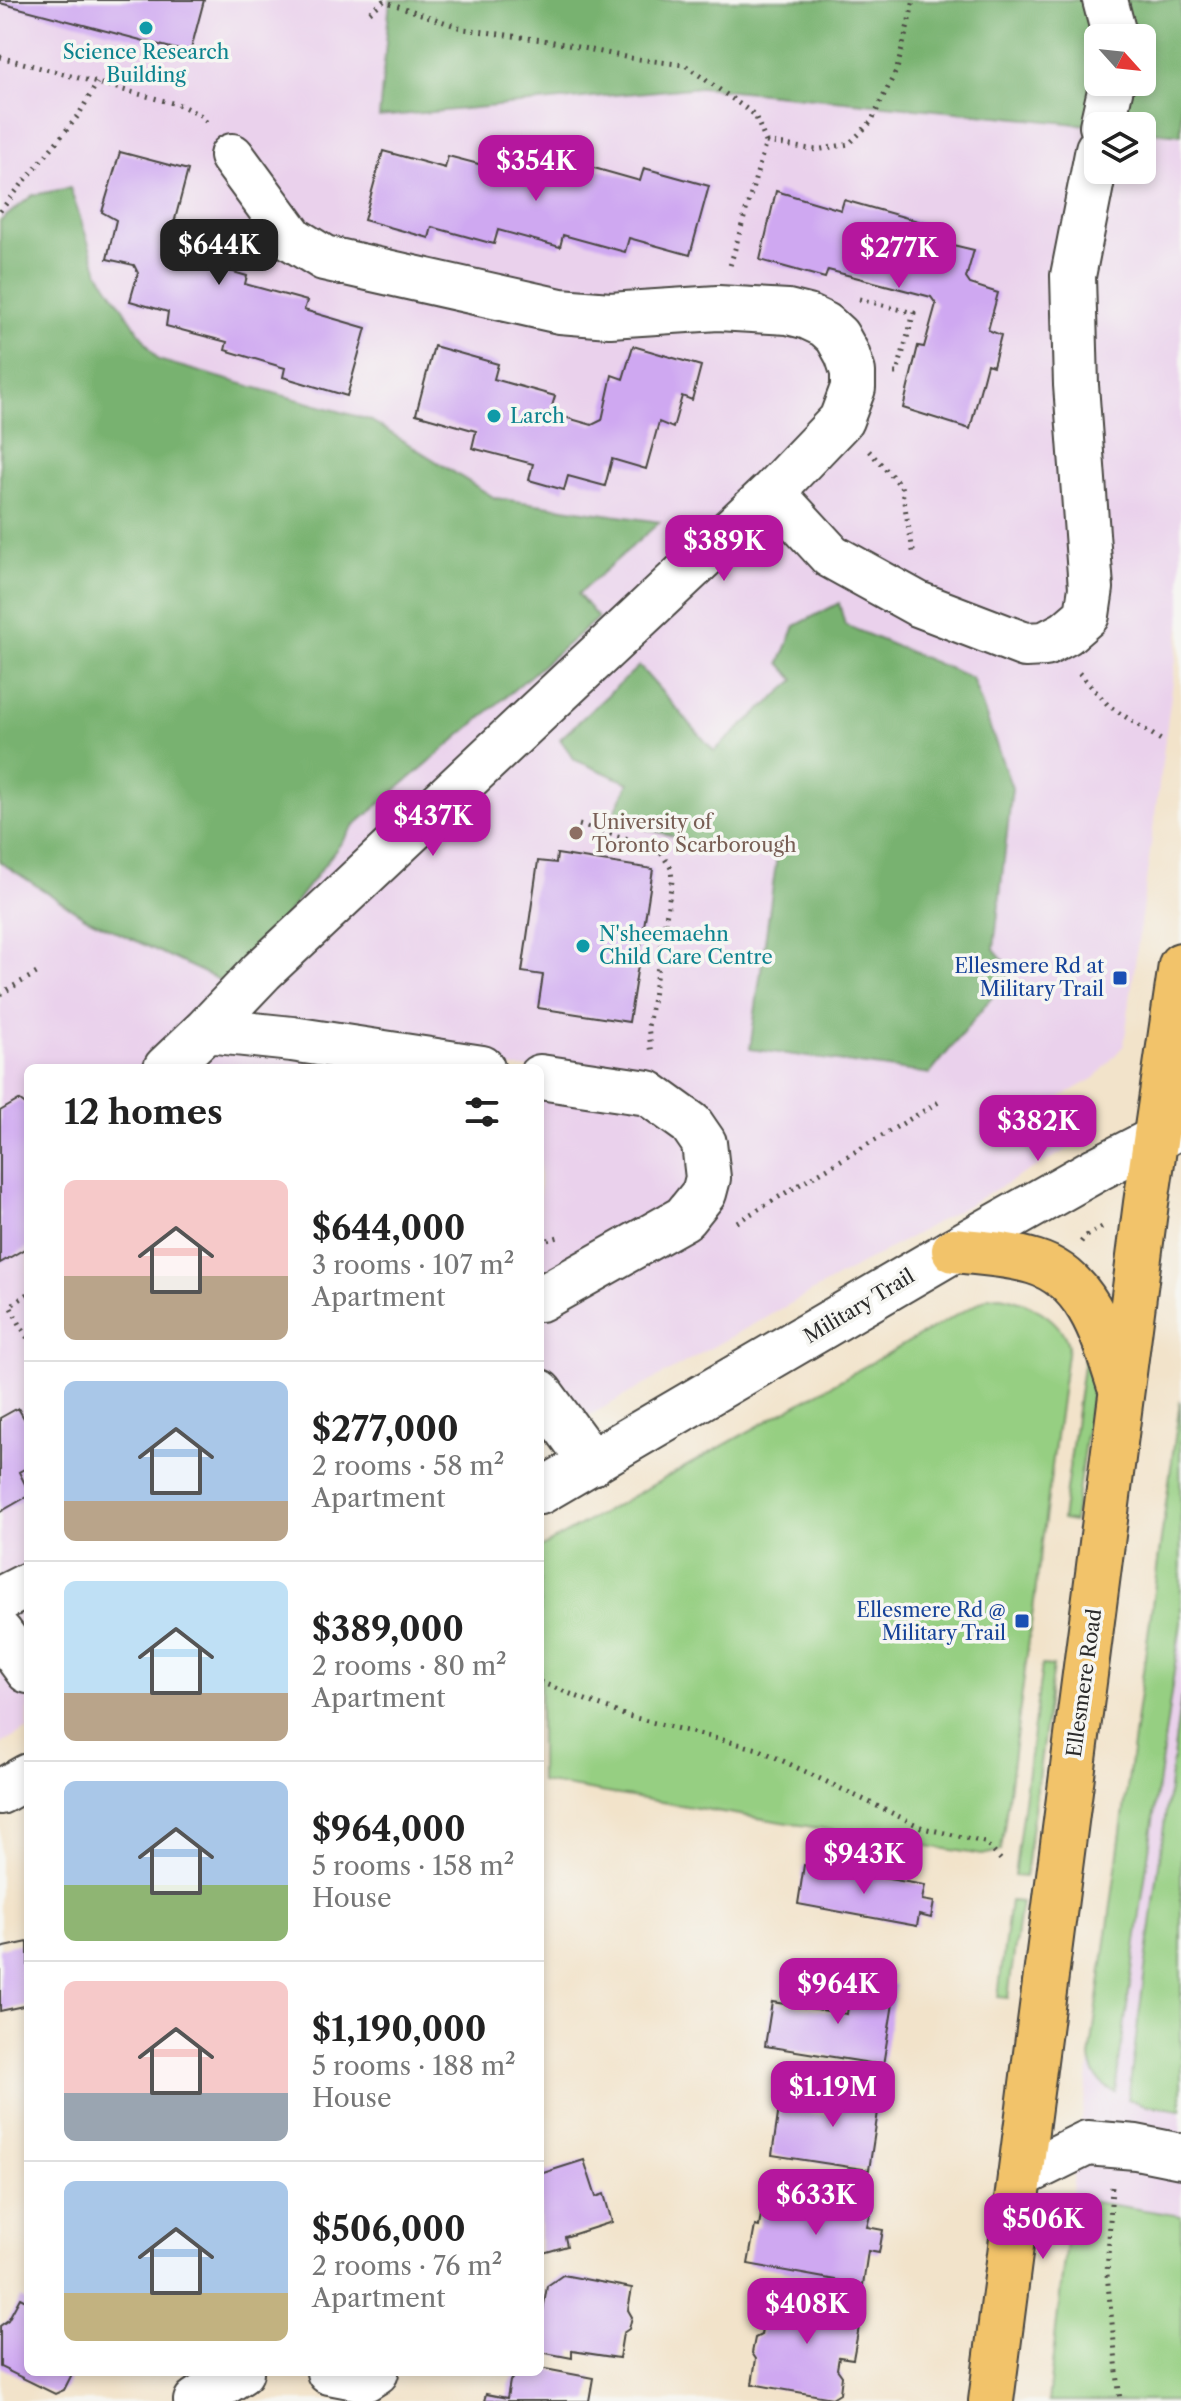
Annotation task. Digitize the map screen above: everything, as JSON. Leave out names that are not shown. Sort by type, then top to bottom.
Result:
[{"type":"main road","name":"Ellesmere Road","points":[[991,2401],[1123,1395],[1168,1133],[1181,965]]},
{"type":"main road","points":[[954,1250],[1033,1261],[1053,1270],[1068,1282],[1081,1294],[1094,1316],[1106,1341],[1123,1395]]},
{"type":"street","points":[[1105,0],[1111,24]]},
{"type":"street","points":[[171,1064],[262,971],[772,492],[841,420],[853,388],[853,372],[847,354],[831,330],[808,317],[788,312],[718,308],[610,315],[560,311],[324,258],[293,239],[232,156]]},
{"type":"street","points":[[772,492],[831,556],[918,604],[1025,645],[1045,644],[1066,633],[1087,615],[1091,588],[1076,385],[1073,276],[1091,184]]},
{"type":"street","points":[[206,1030],[292,1039],[456,1064]]},
{"type":"street","points":[[544,1078],[648,1093],[691,1124],[704,1143],[708,1178],[704,1193],[684,1218],[544,1297]]},
{"type":"street","name":"Military Trail","points":[[544,1490],[954,1250],[1097,1169],[1168,1133]]},
{"type":"street","points":[[544,1397],[592,1463]]},
{"type":"street","points":[[0,1599],[24,1587]]},
{"type":"street","points":[[0,1633],[24,1666]]},
{"type":"street","points":[[0,1792],[24,1778]]},
{"type":"street","points":[[1020,2176],[1087,2143],[1136,2147],[1181,2156]]},
{"type":"street","points":[[196,2401],[235,2376]]},
{"type":"street","points":[[350,2376],[365,2379],[370,2376]]},
{"type":"path","points":[[766,142],[816,150],[849,144],[871,122],[897,69],[914,0]]},
{"type":"path","points":[[370,12],[384,1],[464,29],[685,65],[755,115],[766,142],[718,308]]},
{"type":"path","points":[[0,57],[191,109],[202,116],[232,156]]},
{"type":"path","points":[[0,211],[78,116],[97,83]]},
{"type":"path","points":[[841,420],[901,486],[915,559]]},
{"type":"path","points":[[1045,644],[1083,677],[1109,706],[1161,740]]},
{"type":"path","points":[[579,825],[657,847],[671,868],[672,881],[648,1027],[653,1058]]},
{"type":"path","points":[[0,994],[40,971]]},
{"type":"path","points":[[24,1297],[10,1306],[24,1332]]},
{"type":"path","points":[[544,1684],[624,1715],[758,1749],[923,1828],[984,1842],[1004,1863]]},
{"type":"path","points":[[1114,2146],[1107,2274],[1120,2401]]},
{"type":"shaded area","name":"University of Toronto Scarborough","points":[[0,0],[1181,0],[1181,621],[1124,1045],[1095,1078],[1059,1098],[1079,1143],[544,1441],[544,1064],[24,1064],[24,1731],[0,1745]]},
{"type":"shaded area","points":[[1181,1397],[1181,2401],[1048,2401],[1071,2198]]},
{"type":"green space","points":[[390,0],[1181,0],[1181,135],[1156,132],[1156,112],[1084,112],[1084,125],[701,87],[379,117]]},
{"type":"green space","points":[[70,188],[98,271],[158,360],[370,420],[495,498],[660,522],[578,594],[598,618],[354,826],[232,986],[85,917],[0,862],[0,221],[33,195]]},
{"type":"green space","points":[[839,603],[845,625],[972,678],[1012,788],[994,949],[1013,971],[930,1074],[750,1049],[777,856],[691,841],[611,819],[629,783],[575,760],[560,739],[639,666],[714,751],[795,680],[780,663],[795,626]]},
{"type":"green space","points":[[1000,1296],[1042,1312],[1058,1327],[1068,1346],[1001,1851],[982,1855],[544,1783],[544,1546],[989,1297]]},
{"type":"green space","points":[[1084,1358],[1096,1360],[1074,1522],[1062,1520]]},
{"type":"green space","points":[[1180,1401],[1181,1622],[1115,2092],[1098,2079],[1090,2058]]},
{"type":"green space","points":[[1042,1665],[1053,1666],[1025,1877],[1014,1876]]},
{"type":"green space","points":[[1181,1697],[1181,2110],[1128,2099]]},
{"type":"green space","points":[[1010,1901],[1021,1902],[1008,1998],[998,1997]]},
{"type":"green space","points":[[1071,2198],[1181,2216],[1181,2401],[1048,2401]]},
{"type":"building","name":"Science Research Building","points":[[0,0],[204,0],[190,53],[0,3]]},
{"type":"building","points":[[383,151],[445,168],[448,156],[509,172],[512,159],[576,176],[580,164],[640,181],[644,168],[709,186],[690,255],[629,238],[625,252],[563,235],[560,247],[498,230],[494,244],[432,227],[429,238],[364,220]]},
{"type":"building","points":[[120,152],[188,170],[168,246],[172,254],[247,276],[245,284],[307,301],[304,310],[366,328],[347,396],[283,377],[285,368],[225,350],[227,342],[166,326],[168,312],[130,301],[138,273],[134,265],[107,259],[116,220],[102,212]]},
{"type":"building","points":[[776,191],[841,210],[844,200],[939,227],[936,241],[974,250],[966,278],[970,284],[998,293],[988,330],[1001,335],[993,366],[987,364],[970,429],[903,408],[918,346],[924,347],[936,304],[931,297],[828,270],[825,278],[760,260]]},
{"type":"building","name":"Larch","points":[[434,346],[498,364],[494,379],[555,396],[550,413],[592,425],[602,420],[612,375],[623,379],[633,346],[701,366],[692,400],[682,396],[673,428],[659,422],[646,469],[612,459],[605,486],[568,476],[564,490],[529,480],[533,464],[472,448],[476,431],[416,414]]},
{"type":"building","name":"N'sheemaehn Child Care Centre","points":[[557,854],[653,869],[629,1022],[538,1008],[543,975],[522,972],[538,861],[556,863]]},
{"type":"building","points":[[19,1100],[24,1104],[24,1249],[0,1263],[0,1111]]},
{"type":"building","points":[[18,1408],[24,1418],[24,1469],[19,1472],[24,1482],[24,1498],[0,1512],[0,1418]]},
{"type":"building","points":[[804,1865],[925,1885],[922,1900],[934,1902],[931,1918],[919,1915],[917,1926],[798,1904]]},
{"type":"building","points":[[24,1943],[24,2006],[0,2011],[0,1948]]},
{"type":"building","points":[[852,1978],[896,1985],[883,2065],[765,2046],[772,2002],[847,2014]]},
{"type":"building","points":[[839,2080],[882,2086],[869,2170],[772,2155],[779,2108],[833,2116]]},
{"type":"building","points":[[584,2160],[596,2197],[604,2194],[612,2222],[565,2237],[567,2246],[544,2253],[544,2173]]},
{"type":"building","points":[[782,2188],[865,2203],[871,2211],[867,2227],[883,2230],[879,2253],[868,2251],[863,2285],[748,2264],[755,2226],[759,2227],[762,2208],[778,2211]]},
{"type":"building","points":[[563,2275],[632,2288],[628,2310],[632,2317],[629,2329],[623,2333],[619,2358],[572,2351],[572,2358],[544,2353],[547,2286]]},
{"type":"building","points":[[824,2293],[864,2300],[853,2359],[839,2357],[837,2369],[842,2376],[840,2393],[832,2398],[752,2384],[756,2359],[752,2353],[755,2338],[761,2335],[766,2302],[821,2312]]},
{"type":"building","points":[[20,2298],[24,2300],[24,2376],[71,2376],[64,2390],[55,2394],[0,2367],[0,2326],[8,2320]]},
{"type":"building","points":[[544,2369],[593,2378],[589,2401],[484,2401],[486,2394],[507,2398],[510,2381],[514,2376],[544,2376]]},
{"type":"place","name":"Science Research Building","points":[[146,28]]},
{"type":"place","name":"Larch","points":[[494,416]]},
{"type":"place","name":"University of Toronto Scarborough","points":[[576,833]]},
{"type":"place","name":"N'sheemaehn Child Care Centre","points":[[583,946]]},
{"type":"place","name":"Ellesmere Rd at Military Trail","points":[[1120,978]]},
{"type":"place","name":"Ellesmere Rd @ Military Trail","points":[[1022,1621]]}]
